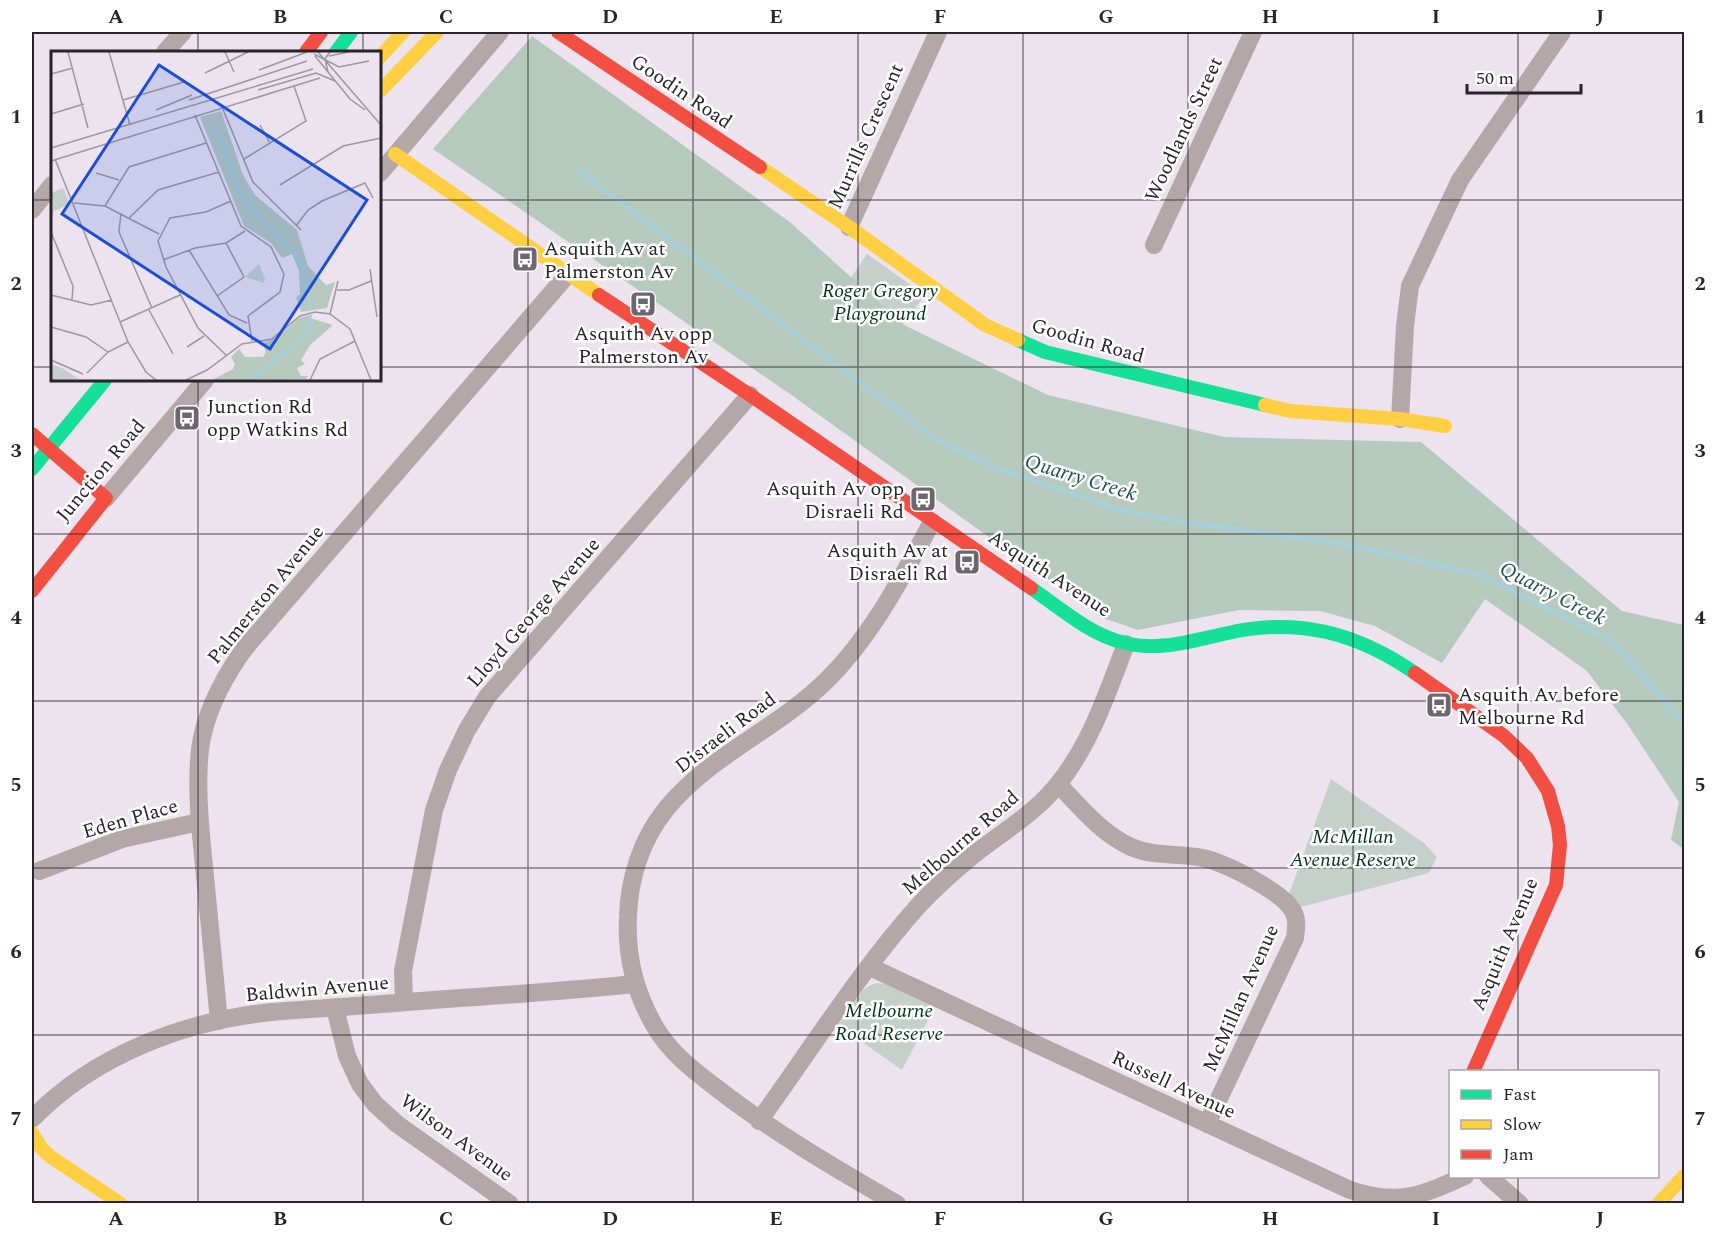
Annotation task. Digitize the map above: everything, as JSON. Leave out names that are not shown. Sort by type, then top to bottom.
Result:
[{"type":"main road","points":[[307,51],[321,32]]},
{"type":"main road","points":[[337,51],[351,32]]},
{"type":"main road","points":[[381,56],[403,32]]},
{"type":"main road","points":[[381,90],[437,32]]},
{"type":"main road","name":"Goodin Road","points":[[558,32],[849,227],[985,325],[1045,352],[1290,411],[1400,419],[1445,426]]},
{"type":"main road","name":"Asquith Avenue","points":[[395,154],[568,274],[750,395],[1066,614],[1106,637],[1126,644],[1166,646],[1263,628],[1313,629],[1337,634],[1390,655],[1494,728],[1529,758],[1542,776],[1558,818],[1560,863],[1556,885],[1473,1070]]},
{"type":"main road","points":[[32,469],[106,381]]},
{"type":"main road","points":[[34,431],[73,470],[106,498]]},
{"type":"main road","name":"Junction Road","points":[[32,591],[106,498]]},
{"type":"main road","points":[[32,1133],[42,1149],[51,1157],[121,1203]]},
{"type":"main road","points":[[1658,1203],[1684,1176]]},
{"type":"street","points":[[166,51],[183,32]]},
{"type":"street","points":[[381,172],[500,32]]},
{"type":"street","name":"Woodlands Street","points":[[1154,245],[1253,32]]},
{"type":"street","points":[[1400,419],[1405,326],[1410,286],[1460,180],[1562,32]]},
{"type":"street","name":"Murrills Crescent","points":[[849,227],[935,33]]},
{"type":"street","points":[[32,210],[51,186]]},
{"type":"street","name":"Palmerston Avenue","points":[[219,1021],[200,822],[199,768],[202,736],[211,706],[225,675],[245,648],[568,274]]},
{"type":"street","name":"Junction Road","points":[[106,498],[205,381]]},
{"type":"street","name":"Lloyd George Avenue","points":[[404,1002],[403,972],[434,810],[448,770],[467,730],[487,697],[750,395]]},
{"type":"street","name":"Disraeli Road","points":[[897,1203],[802,1149],[759,1121],[683,1062],[654,1026],[634,984],[627,938],[629,895],[639,852],[665,809],[705,771],[778,721],[827,681],[867,633],[895,590],[932,522]]},
{"type":"street","name":"Melbourne Road","points":[[759,1121],[897,930],[930,894],[972,856],[1024,818],[1058,784],[1083,749],[1126,644]]},
{"type":"street","name":"McMillan Avenue","points":[[1058,784],[1095,824],[1118,840],[1133,848],[1157,854],[1202,858],[1224,864],[1275,893],[1293,911],[1297,923],[1295,938],[1207,1124]]},
{"type":"street","name":"Eden Place","points":[[39,871],[122,839],[200,822]]},
{"type":"street","name":"Russell Avenue","points":[[870,967],[1350,1190],[1379,1198],[1403,1198],[1420,1195],[1460,1178]]},
{"type":"street","name":"Baldwin Avenue","points":[[32,1119],[61,1091],[84,1074],[116,1057],[170,1034],[219,1021],[270,1012],[549,993],[634,984]]},
{"type":"street","name":"Wilson Avenue","points":[[335,1008],[347,1056],[360,1084],[375,1104],[397,1124],[510,1203]]},
{"type":"street","points":[[1490,1178],[1520,1203]]},
{"type":"green space","points":[[532,36],[791,223],[904,325],[1048,395],[1224,437],[1421,442],[1622,611],[1684,625],[1684,849],[1671,840],[1679,802],[1628,725],[1587,671],[1485,599],[1442,663],[1375,626],[1320,611],[1239,610],[1138,630],[1100,617],[790,394],[433,149]]},
{"type":"green space","name":"Roger Gregory Playground","points":[[867,254],[925,295],[888,345],[830,308]]},
{"type":"green space","name":"McMillan Avenue Reserve","points":[[1331,779],[1424,843],[1437,857],[1429,873],[1301,907],[1289,894]]},
{"type":"green space","name":"Melbourne Road Reserve","points":[[886,984],[935,1007],[902,1070],[838,1025],[859,994],[870,985]]},
{"type":"waterway","name":"Quarry Creek","points":[[578,170],[937,440],[994,467],[1117,509],[1170,520],[1350,545],[1481,575],[1612,641],[1684,724]]},
{"type":"traffic: fast","points":[[337,51],[351,32]]},
{"type":"traffic: fast","points":[[1018,340],[1045,352],[1265,405]]},
{"type":"traffic: fast","points":[[32,469],[104,381]]},
{"type":"traffic: fast","points":[[1031,588],[1088,627],[1125,643],[1164,646],[1254,628],[1303,628],[1349,639],[1393,659],[1415,673]]},
{"type":"traffic: slow","points":[[381,56],[403,32]]},
{"type":"traffic: slow","points":[[381,90],[437,32]]},
{"type":"traffic: slow","points":[[395,154],[599,295]]},
{"type":"traffic: slow","points":[[760,167],[849,227],[985,325],[1018,340]]},
{"type":"traffic: slow","points":[[1265,405],[1290,411],[1400,419],[1445,426]]},
{"type":"traffic: slow","points":[[32,1133],[42,1149],[51,1157],[121,1204]]},
{"type":"traffic: slow","points":[[1658,1204],[1684,1176]]},
{"type":"traffic: jam","points":[[307,51],[321,32]]},
{"type":"traffic: jam","points":[[558,32],[760,167]]},
{"type":"traffic: jam","points":[[599,295],[750,395],[1031,588]]},
{"type":"traffic: jam","points":[[32,434],[106,498],[32,591]]},
{"type":"traffic: jam","points":[[1415,673],[1504,736],[1527,758],[1548,791],[1558,826],[1560,845],[1556,885],[1474,1070]]},
{"type":"place","name":"Asquith Av at Palmerston Av","points":[[525,259]]},
{"type":"place","name":"Asquith Av opp Palmerston Av","points":[[643,304]]},
{"type":"place","name":"Junction Rd opp Watkins Rd","points":[[187,418]]},
{"type":"place","name":"Asquith Av opp Disraeli Rd","points":[[923,499]]},
{"type":"place","name":"Asquith Av at Disraeli Rd","points":[[967,562]]},
{"type":"place","name":"Asquith Av before Melbourne Rd","points":[[1439,705]]}]
